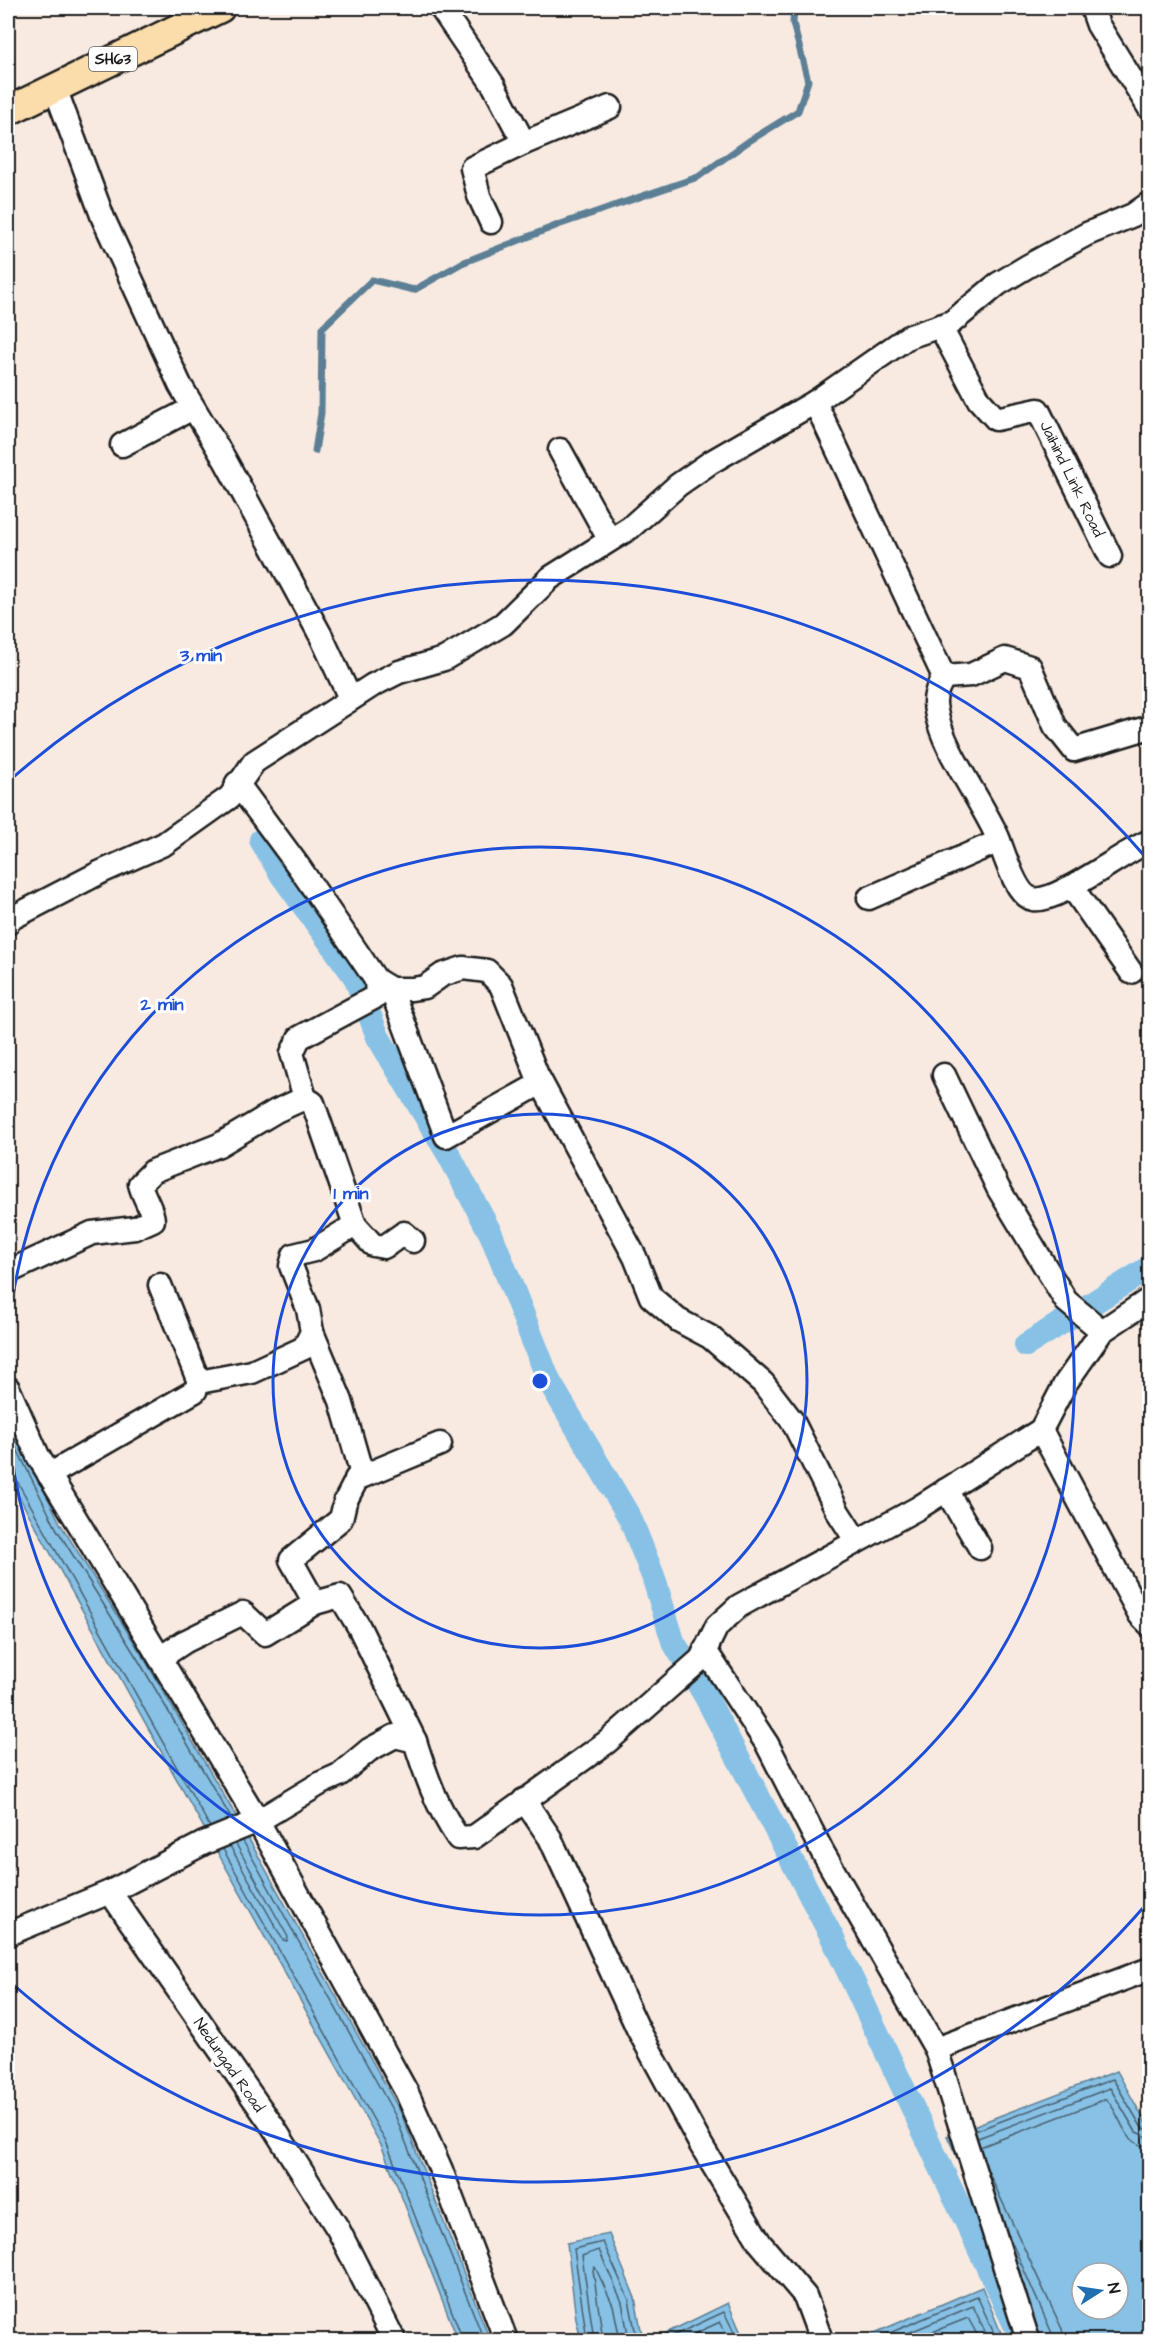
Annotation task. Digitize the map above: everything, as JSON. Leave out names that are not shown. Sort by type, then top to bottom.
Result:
[{"type":"main road","name":"SH63","points":[[8,111],[220,8]]},
{"type":"street","points":[[441,8],[494,86],[524,143]]},
{"type":"street","points":[[1092,8],[1098,25],[1149,109]]},
{"type":"street","points":[[55,88],[103,218],[140,301],[193,408],[225,460],[321,636],[350,698]]},
{"type":"street","points":[[491,222],[479,196],[472,168],[524,143],[610,107]]},
{"type":"street","points":[[8,923],[8,920],[101,872],[164,844],[230,796],[237,783],[255,762],[350,698],[399,672],[444,659],[503,624],[550,578],[609,538],[631,527],[678,484],[711,462],[774,423],[815,402],[908,337],[952,322],[998,284],[1028,266],[1087,234],[1133,214],[1149,203]]},
{"type":"street","name":"Jaihind Link Road","points":[[940,326],[979,400],[996,419],[1038,410],[1110,556]]},
{"type":"street","points":[[815,402],[944,677]]},
{"type":"street","points":[[122,445],[193,408]]},
{"type":"street","points":[[560,450],[609,538]]},
{"type":"street","points":[[944,677],[971,675],[1005,659],[1030,667],[1055,726],[1074,750],[1149,727]]},
{"type":"street","points":[[944,677],[936,690],[936,712],[952,753],[987,813],[1015,881],[1024,896],[1033,899],[1047,899],[1072,887],[1100,867],[1149,841]]},
{"type":"street","points":[[237,783],[299,867],[374,994],[446,1136],[542,1083]]},
{"type":"street","points":[[869,898],[999,841]]},
{"type":"street","points":[[1072,887],[1131,972]]},
{"type":"street","points":[[413,1241],[404,1233],[384,1247],[373,1245],[355,1225],[313,1103],[305,1098],[292,1053],[299,1038],[374,994],[425,987],[442,975],[463,968],[487,971],[501,985],[542,1083],[635,1257],[651,1297],[678,1320],[710,1336],[763,1383],[793,1422],[838,1512],[856,1540]]},
{"type":"street","points":[[944,1075],[998,1188],[1066,1301],[1102,1331]]},
{"type":"street","points":[[8,1272],[92,1233],[135,1228],[153,1220],[153,1214],[143,1199],[140,1184],[144,1178],[153,1171],[219,1144],[276,1111],[305,1098]]},
{"type":"street","points":[[315,1603],[291,1560],[341,1519],[361,1471],[341,1401],[312,1332],[308,1309],[291,1266],[294,1256],[314,1250],[355,1225]]},
{"type":"street","points":[[49,1475],[195,1391],[199,1382],[160,1285]]},
{"type":"street","points":[[160,1658],[184,1642],[243,1613],[266,1634],[315,1603],[340,1596],[359,1627],[415,1741],[430,1787],[444,1817],[458,1838],[474,1837],[608,1742],[703,1655],[717,1626],[739,1606],[945,1490],[1041,1430],[1065,1384],[1102,1331],[1149,1299]]},
{"type":"street","points":[[199,1382],[252,1372],[304,1348],[312,1332]]},
{"type":"street","points":[[8,1388],[49,1475],[258,1821],[407,2093],[441,2170],[506,2340]]},
{"type":"street","points":[[1041,1430],[1140,1615],[1149,1625]]},
{"type":"street","points":[[356,1479],[440,1444]]},
{"type":"street","points":[[945,1490],[980,1548]]},
{"type":"street","points":[[703,1655],[767,1744],[822,1851],[936,2049],[1028,2340]]},
{"type":"street","points":[[8,1934],[110,1892],[204,1843],[258,1821],[321,1783],[339,1775],[369,1750],[395,1736],[415,1741]]},
{"type":"street","points":[[524,1800],[550,1838],[638,2029],[701,2145],[760,2243],[805,2296],[819,2334]]},
{"type":"street","name":"Nedungad Road","points":[[110,1892],[272,2125],[338,2229],[394,2340]]},
{"type":"street","points":[[936,2049],[1149,1969]]},
{"type":"water","points":[[8,1417],[61,1525],[145,1660],[236,1816],[401,2113],[490,2340],[458,2340],[382,2147],[8,1477]]},
{"type":"water","points":[[1117,2071],[1149,2129],[1149,2340],[1043,2340],[947,2136]]},
{"type":"water","points":[[609,2234],[635,2298],[643,2340],[581,2340],[576,2319],[567,2243]]},
{"type":"water","points":[[982,2287],[1004,2340],[858,2340]]},
{"type":"water","points":[[728,2303],[744,2340],[659,2340],[658,2337]]},
{"type":"waterway","points":[[315,451],[321,413],[322,328],[372,280],[414,290],[462,263],[558,225],[698,177],[749,141],[798,111],[808,81],[793,23],[794,8]]},
{"type":"waterway","points":[[261,840],[281,874],[355,977],[378,1037],[449,1155],[491,1234],[549,1381],[630,1518],[653,1576],[673,1641],[706,1697],[832,1937],[1016,2327]]},
{"type":"waterway","points":[[1026,1345],[1150,1267]]}]
